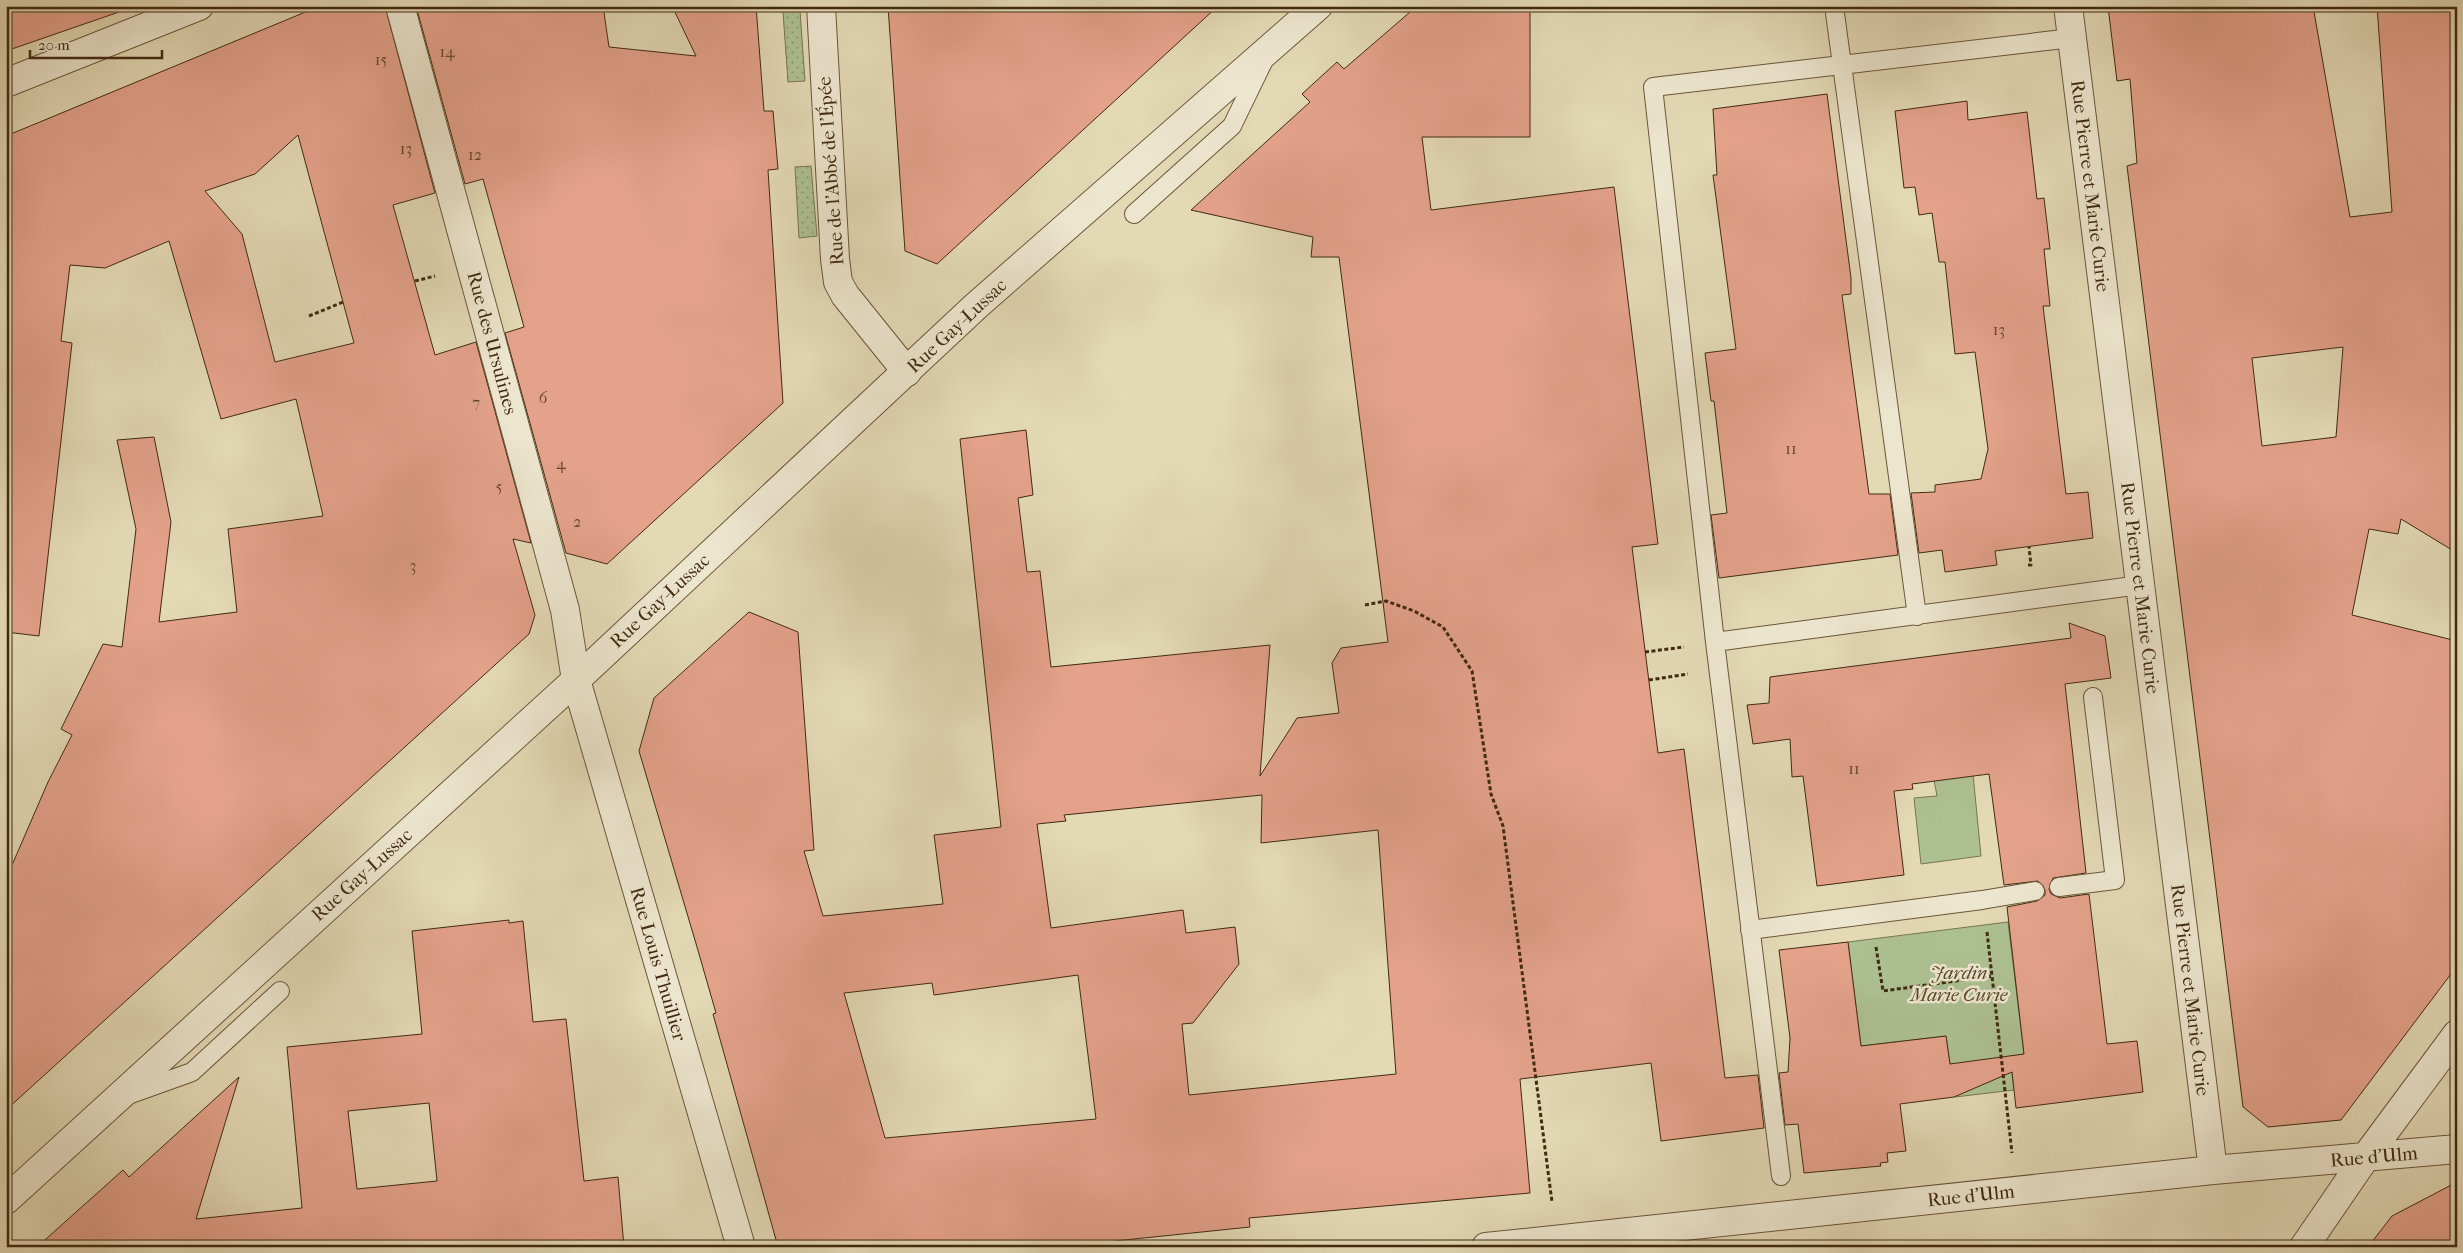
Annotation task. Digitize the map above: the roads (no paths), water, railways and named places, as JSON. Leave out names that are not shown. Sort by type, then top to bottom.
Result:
[{"type":"street","points":[[6,83],[199,6]]},
{"type":"street","name":"Rue des Ursulines","points":[[400,6],[565,610],[576,680]]},
{"type":"street","name":"Rue de l'Abbé de l'Épée","points":[[821,6],[834,249],[838,282],[845,295],[907,372]]},
{"type":"street","name":"Rue Gay-Lussac","points":[[6,1200],[576,680],[976,306],[1318,6]]},
{"type":"street","name":"Rue Pierre et Marie Curie","points":[[2068,6],[2213,1170]]},
{"type":"street","name":"Rue Louis Thuillier","points":[[576,680],[741,1247]]},
{"type":"street","points":[[2304,1247],[2365,1158],[2457,1034]]},
{"type":"street","name":"Rue d'Ulm","points":[[1486,1247],[2213,1170],[2457,1149]]},
{"type":"lane","points":[[1834,6],[1917,616]]},
{"type":"lane","points":[[1781,1176],[1718,670],[1653,87],[1842,63],[2072,38]]},
{"type":"lane","points":[[1134,214],[1232,126],[1269,50]]},
{"type":"lane","points":[[1715,642],[2140,586]]},
{"type":"lane","points":[[2059,887],[2115,880],[2093,697]]},
{"type":"lane","points":[[1750,930],[1982,900],[2036,891]]},
{"type":"lane","points":[[118,1098],[192,1072],[280,992]]},
{"type":"park label","name":"Jardin Marie Curie","points":[[1959,984]]}]
